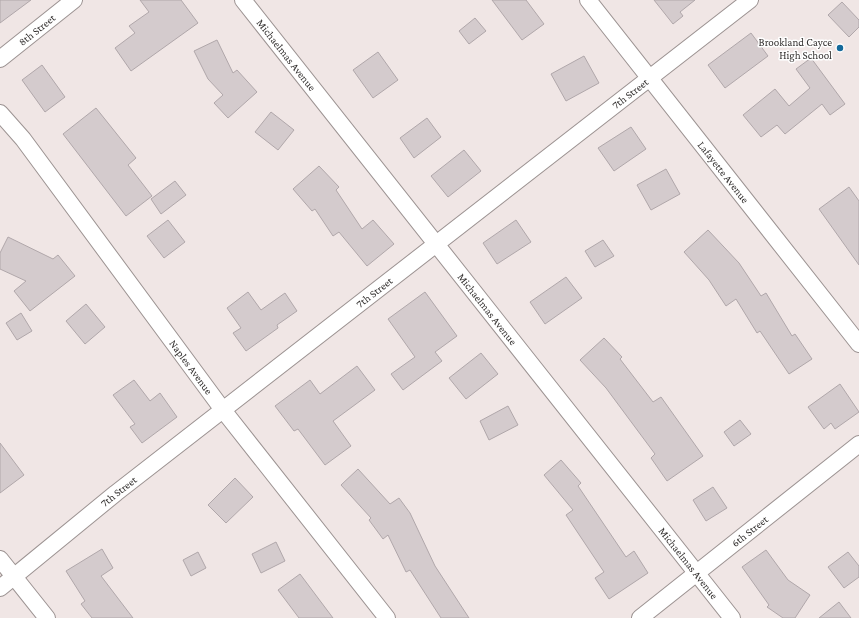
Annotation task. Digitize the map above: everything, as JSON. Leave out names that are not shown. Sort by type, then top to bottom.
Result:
[{"type":"street","name":"8th Street","points":[[0,59],[74,0]]},
{"type":"street","name":"Michaelmas Avenue","points":[[243,0],[732,618]]},
{"type":"street","name":"Lafayette Avenue","points":[[588,0],[859,344]]},
{"type":"street","name":"7th Street","points":[[0,588],[116,493],[750,0]]},
{"type":"street","name":"Naples Avenue","points":[[0,113],[23,139],[223,410],[388,618]]},
{"type":"street","name":"6th Street","points":[[640,618],[859,444]]},
{"type":"street","points":[[0,559],[47,618]]},
{"type":"building","points":[[0,0],[31,0],[0,23]]},
{"type":"building","points":[[140,0],[181,0],[198,23],[131,71],[115,48],[135,33],[129,26],[149,12]]},
{"type":"building","points":[[492,0],[526,0],[544,24],[522,40]]},
{"type":"building","points":[[654,0],[695,0],[680,12],[683,16],[673,24]]},
{"type":"building","points":[[842,2],[859,20],[859,27],[849,37],[828,15]]},
{"type":"building","points":[[475,18],[486,31],[469,44],[459,31]]},
{"type":"building","points":[[751,33],[768,56],[725,88],[708,65]]},
{"type":"building","points":[[217,40],[233,73],[237,70],[257,92],[228,118],[214,103],[223,95],[208,79],[194,51]]},
{"type":"building","points":[[378,52],[398,80],[373,98],[353,70]]},
{"type":"building","points":[[584,56],[599,83],[566,101],[551,74]]},
{"type":"building","points":[[811,58],[845,104],[830,115],[822,104],[785,134],[777,125],[761,137],[743,115],[775,89],[789,106],[810,88],[796,69]]},
{"type":"building","points":[[42,65],[65,97],[45,112],[22,80]]},
{"type":"building","points":[[96,108],[136,158],[128,165],[152,196],[126,216],[63,134]]},
{"type":"building","points":[[271,112],[294,130],[278,150],[255,132]]},
{"type":"building","points":[[427,118],[441,137],[414,158],[400,138]]},
{"type":"building","points":[[631,127],[646,149],[614,171],[598,148]]},
{"type":"building","points":[[464,150],[481,171],[448,197],[431,176]]},
{"type":"building","points":[[319,166],[339,187],[336,190],[362,229],[373,220],[394,244],[367,266],[339,232],[333,236],[315,209],[312,211],[293,189]]},
{"type":"building","points":[[666,169],[680,194],[651,210],[637,185]]},
{"type":"building","points":[[175,181],[186,195],[161,214],[151,199]]},
{"type":"building","points":[[849,187],[859,201],[859,265],[819,209]]},
{"type":"building","points":[[168,220],[185,242],[164,258],[147,236]]},
{"type":"building","points":[[516,220],[531,242],[497,264],[483,243]]},
{"type":"building","points":[[708,230],[739,263],[761,296],[766,293],[792,336],[795,334],[812,359],[789,374],[760,331],[757,333],[736,299],[726,306],[709,280],[684,252]]},
{"type":"building","points":[[8,237],[53,259],[58,255],[75,276],[30,311],[14,291],[26,281],[0,269],[0,253]]},
{"type":"building","points":[[603,240],[614,256],[595,267],[585,251]]},
{"type":"building","points":[[566,277],[582,298],[545,324],[530,302]]},
{"type":"building","points":[[248,292],[261,310],[285,293],[297,311],[277,325],[278,328],[246,351],[233,333],[241,328],[227,308]]},
{"type":"building","points":[[425,292],[457,336],[435,352],[442,361],[403,390],[391,374],[415,357],[388,319]]},
{"type":"building","points":[[86,304],[105,327],[85,344],[66,321]]},
{"type":"building","points":[[21,313],[32,331],[17,340],[6,323]]},
{"type":"building","points":[[604,338],[622,357],[620,359],[653,402],[661,397],[703,456],[667,481],[651,458],[655,454],[606,388],[580,360]]},
{"type":"building","points":[[481,353],[498,374],[466,399],[449,378]]},
{"type":"building","points":[[357,366],[375,390],[333,421],[351,446],[325,465],[298,429],[294,431],[275,406],[310,380],[320,394]]},
{"type":"building","points":[[134,380],[150,401],[160,393],[177,417],[142,443],[130,427],[135,424],[113,395]]},
{"type":"building","points":[[840,384],[859,412],[835,429],[831,423],[824,429],[808,407]]},
{"type":"building","points":[[508,406],[518,425],[489,440],[480,421]]},
{"type":"building","points":[[740,420],[751,434],[734,446],[724,432]]},
{"type":"building","points":[[0,443],[24,475],[0,493]]},
{"type":"building","points":[[561,460],[581,483],[578,486],[626,557],[634,551],[648,573],[609,599],[595,578],[604,572],[566,515],[573,510],[544,475]]},
{"type":"building","points":[[358,469],[390,504],[399,498],[410,513],[435,566],[469,618],[441,618],[410,570],[406,572],[388,535],[383,539],[369,520],[371,518],[341,485]]},
{"type":"building","points":[[235,478],[253,497],[226,523],[208,505]]},
{"type":"building","points":[[713,487],[727,508],[706,521],[693,500]]},
{"type":"building","points":[[276,542],[285,561],[261,573],[252,554]]},
{"type":"building","points":[[102,549],[113,568],[101,576],[133,618],[92,618],[81,604],[85,601],[66,571]]},
{"type":"building","points":[[766,550],[788,580],[810,595],[795,618],[783,618],[767,607],[769,605],[742,567]]},
{"type":"building","points":[[198,552],[206,568],[191,576],[183,560]]},
{"type":"building","points":[[848,552],[859,566],[859,577],[844,588],[828,567]]},
{"type":"building","points":[[300,574],[333,618],[299,618],[278,590]]},
{"type":"building","points":[[839,602],[851,618],[819,618]]},
{"type":"place","name":"Brookland Cayce High School","points":[[840,48]]}]
